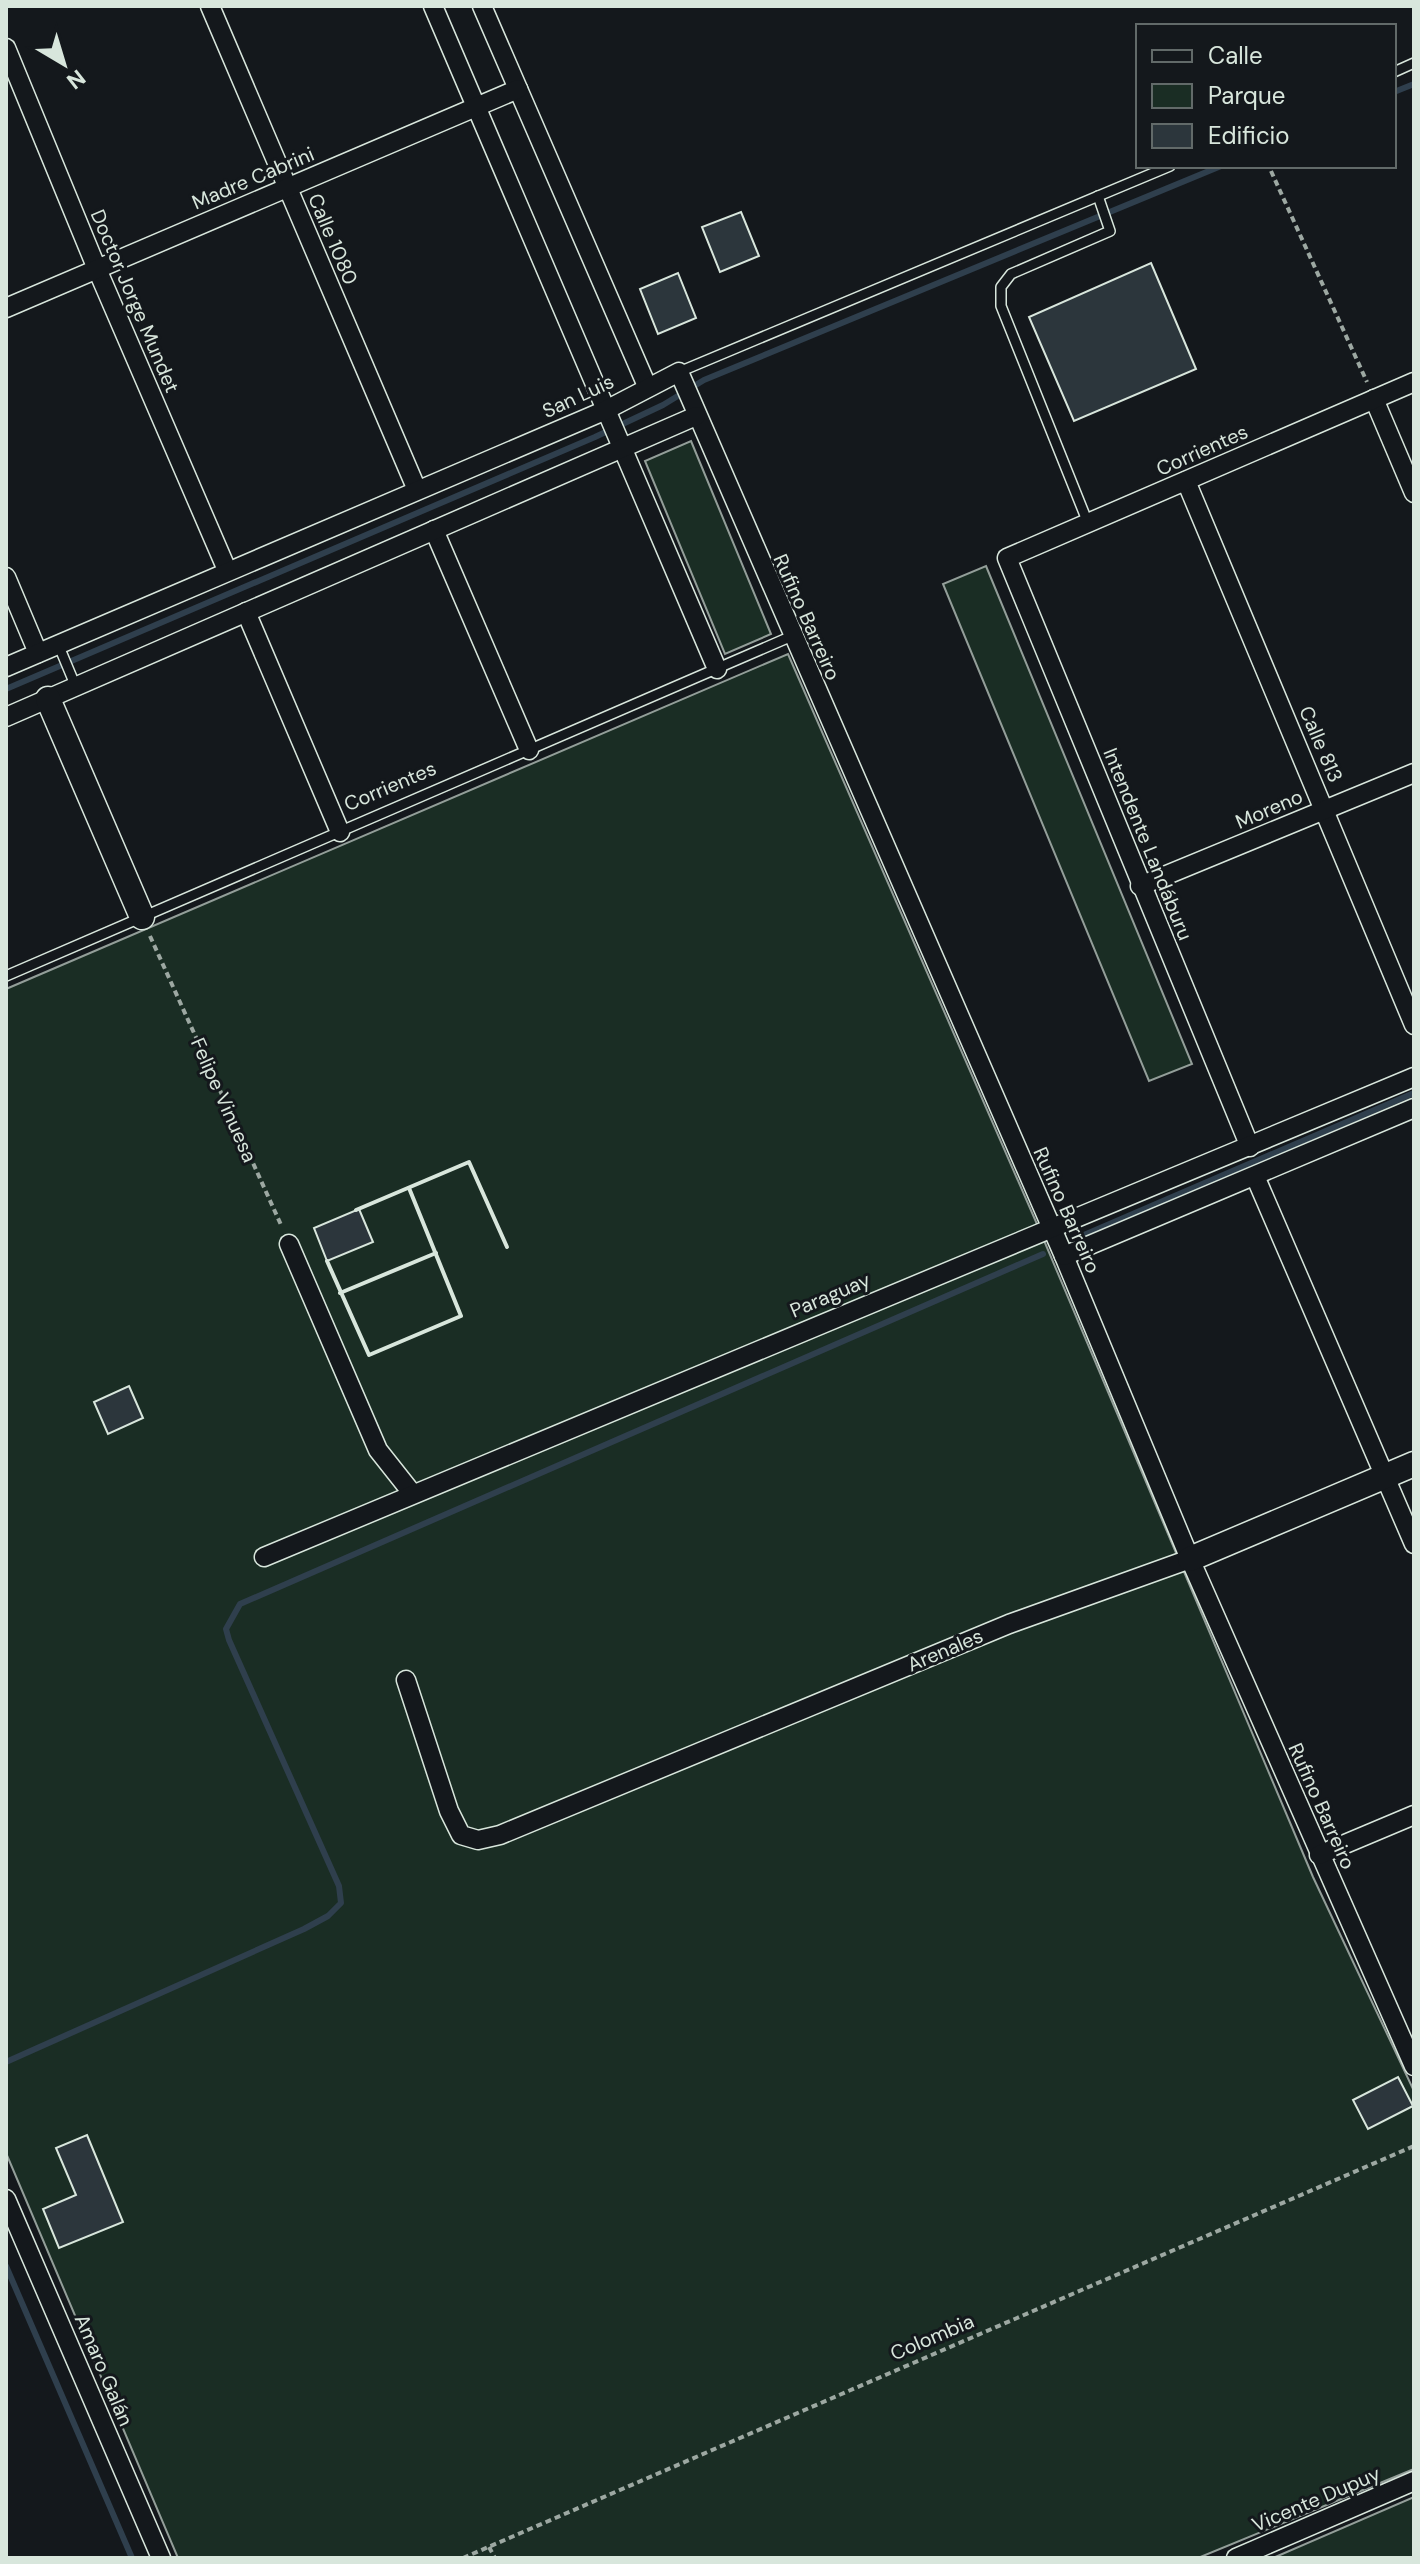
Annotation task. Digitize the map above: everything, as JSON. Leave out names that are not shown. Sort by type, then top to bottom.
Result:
[{"type":"street","name":"Calle 1080","points":[[210,6],[417,490]]},
{"type":"street","points":[[433,6],[717,669]]},
{"type":"street","points":[[482,6],[647,386]]},
{"type":"street","name":"Doctor Jorge Mundet","points":[[6,48],[227,570]]},
{"type":"street","name":"Madre Cabrini","points":[[6,308],[518,89]]},
{"type":"street","name":"San Luis","points":[[6,667],[606,410],[679,372]]},
{"type":"street","name":"Rufino Barreiro","points":[[679,372],[1064,1256],[1190,1559],[1414,2066]]},
{"type":"street","name":"Corrientes","points":[[1007,558],[1414,382]]},
{"type":"street","points":[[1374,399],[1414,493]]},
{"type":"street","points":[[6,717],[696,416]]},
{"type":"street","name":"Calle 813","points":[[1186,481],[1414,1025]]},
{"type":"street","points":[[434,530],[529,750]]},
{"type":"street","name":"Intendente Landáburu","points":[[1007,558],[1250,1147]]},
{"type":"street","points":[[6,577],[38,653]]},
{"type":"street","points":[[246,612],[340,832]]},
{"type":"street","points":[[48,699],[142,917]]},
{"type":"street","name":"Moreno","points":[[1140,886],[1414,773]]},
{"type":"street","name":"Paraguay","points":[[264,1557],[1414,1077]]},
{"type":"street","points":[[1064,1256],[1414,1108]]},
{"type":"street","points":[[1255,1176],[1414,1544]]},
{"type":"street","points":[[289,1244],[378,1450],[412,1493]]},
{"type":"street","name":"Arenales","points":[[406,1680],[449,1811],[461,1835],[478,1840],[500,1835],[1009,1624],[1190,1559],[1414,1464]]},
{"type":"street","points":[[1319,1855],[1414,1815]]},
{"type":"street","name":"Amaro Galán","points":[[6,2199],[161,2558]]},
{"type":"street","name":"Vicente Dupuy","points":[[1236,2558],[1414,2481]]},
{"type":"lane","name":"San Luis","points":[[679,372],[1165,168]]},
{"type":"lane","points":[[1088,523],[1001,306],[1001,287],[1011,274],[1110,231],[1098,196]]},
{"type":"lane","name":"Corrientes","points":[[6,976],[792,636]]},
{"type":"lane","points":[[58,644],[76,687]]},
{"type":"path","points":[[1271,171],[1374,399]]},
{"type":"path","name":"Felipe Vinuesa","points":[[142,917],[289,1244]]},
{"type":"path","name":"Colombia","points":[[463,2558],[1414,2146]]},
{"type":"path","points":[[489,2547],[495,2558]]},
{"type":"green space","points":[[691,441],[771,634],[725,654],[645,461]]},
{"type":"green space","points":[[986,566],[1192,1064],[1149,1081],[943,584]]},
{"type":"green space","points":[[788,654],[1040,1231],[1313,1877],[1414,2091],[1414,2469],[1198,2558],[178,2558],[6,2153],[6,989]]},
{"type":"green space","points":[[1414,2497],[1414,2558],[1273,2558]]},
{"type":"building","points":[[741,212],[759,256],[720,272],[702,227]]},
{"type":"building","points":[[1151,263],[1196,369],[1074,421],[1029,317]]},
{"type":"building","points":[[678,273],[696,318],[658,334],[640,289]]},
{"type":"building","points":[[359,1209],[373,1242],[327,1261],[314,1228]]},
{"type":"building","points":[[129,1386],[143,1418],[108,1434],[94,1402]]},
{"type":"building","points":[[1398,2077],[1413,2106],[1368,2129],[1353,2100]]},
{"type":"building","points":[[87,2135],[123,2222],[59,2248],[43,2209],[76,2195],[56,2148]]},
{"type":"waterway","points":[[1396,91],[1414,84]]},
{"type":"waterway","points":[[6,689],[595,437],[663,405],[704,380],[1216,168]]},
{"type":"waterway","points":[[1077,1238],[1414,1093]]},
{"type":"waterway","points":[[6,2062],[304,1929],[328,1916],[341,1903],[339,1886],[229,1640],[226,1629],[240,1604],[1043,1254]]},
{"type":"waterway","points":[[6,2266],[132,2558]]},
{"type":"wall","points":[[356,1210],[469,1162],[507,1247]]},
{"type":"wall","points":[[327,1261],[369,1355],[461,1316],[409,1188]]},
{"type":"wall","points":[[340,1293],[436,1253]]}]
